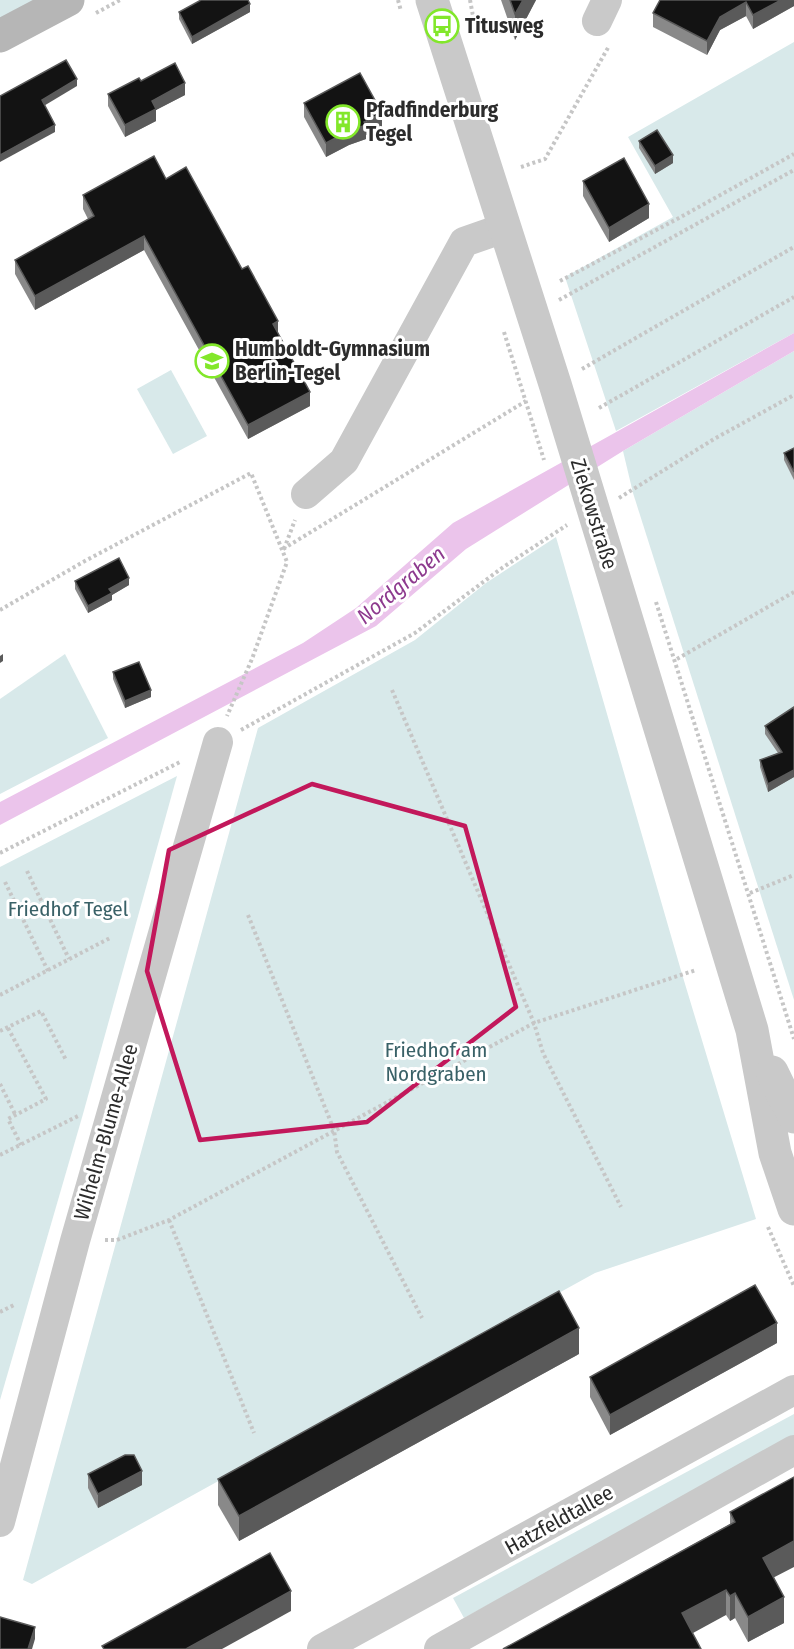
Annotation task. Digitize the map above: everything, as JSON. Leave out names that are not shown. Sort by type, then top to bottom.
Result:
[{"type":"main road","points":[[0,36],[68,0]]},
{"type":"street","name":"Ziekowstraße","points":[[432,0],[555,384],[752,1030],[775,1153],[794,1209]]},
{"type":"street","points":[[306,494],[344,461],[464,242],[504,228]]},
{"type":"street","name":"Wilhelm-Blume-Allee","points":[[0,1522],[75,1241],[222,730]]},
{"type":"street","name":"Ziekowstraße","points":[[752,1030],[794,1117]]},
{"type":"street","name":"Hatzfeldtallee","points":[[322,1649],[794,1390]]},
{"type":"street","points":[[439,1649],[794,1450]]},
{"type":"path","points":[[521,167],[545,159],[612,41],[602,10]]},
{"type":"path","points":[[560,281],[794,154]]},
{"type":"path","points":[[532,315],[794,170]]},
{"type":"path","points":[[283,549],[555,384],[794,247]]},
{"type":"path","points":[[599,408],[794,297]]},
{"type":"path","points":[[629,494],[714,439],[794,395]]},
{"type":"path","points":[[0,610],[83,562],[250,473],[287,562],[252,659],[222,730]]},
{"type":"path","points":[[620,489],[623,497]]},
{"type":"path","points":[[222,730],[415,633],[502,568],[559,530]]},
{"type":"path","points":[[677,659],[794,592]]},
{"type":"path","points":[[655,599],[794,1039]]},
{"type":"path","points":[[392,690],[534,1023],[543,1053],[621,1207]]},
{"type":"path","points":[[0,853],[183,760]]},
{"type":"path","points":[[27,871],[69,959]]},
{"type":"path","points":[[750,893],[794,875]]},
{"type":"path","points":[[5,882],[48,971]]},
{"type":"path","points":[[248,915],[334,1130],[337,1152],[422,1318]]},
{"type":"path","points":[[0,995],[110,938]]},
{"type":"path","points":[[75,1241],[117,1240],[169,1220],[534,1023],[696,970]]},
{"type":"path","points":[[1,1029],[8,1028],[41,1011],[66,1060]]},
{"type":"path","points":[[8,1028],[46,1099],[8,1119],[21,1145]]},
{"type":"path","points":[[0,1084],[15,1114]]},
{"type":"path","points":[[0,1155],[117,1094]]},
{"type":"path","points":[[169,1220],[254,1433]]},
{"type":"path","points":[[0,1312],[16,1304]]},
{"type":"highlighted area","points":[[312,784],[465,826],[516,1007],[367,1122],[200,1140],[147,971],[169,850]]},
{"type":"green space","points":[[0,0],[40,0],[0,21]]},
{"type":"green space","points":[[794,42],[794,333],[616,431],[565,277],[673,217],[628,137]]},
{"type":"green space","points":[[794,351],[794,1000],[633,493],[623,451]]},
{"type":"green space","points":[[171,370],[207,436],[173,454],[137,389]]},
{"type":"green space","name":"Friedhof am Nordgraben","points":[[556,537],[682,974],[756,1219],[595,1273],[32,1584],[23,1580],[258,728],[415,640],[486,583]]},
{"type":"green space","points":[[65,654],[108,738],[0,794],[0,699]]},
{"type":"green space","name":"Friedhof Tegel","points":[[177,776],[83,1114],[0,1400],[0,867]]},
{"type":"green space","points":[[794,1414],[794,1438],[464,1618],[453,1598]]},
{"type":"water","name":"Nordgraben","points":[[794,333],[794,351],[623,451],[466,549],[376,626],[0,825],[0,802],[303,643],[356,608],[453,523]]},
{"type":"building","points":[[201,0],[248,0],[250,4],[192,37],[179,12]]},
{"type":"building","points":[[510,0],[523,0],[515,14]]},
{"type":"building","points":[[660,0],[781,0],[753,15],[746,2],[720,17],[707,41],[653,13]]},
{"type":"building","points":[[66,60],[77,79],[42,100],[55,125],[0,155],[0,96]]},
{"type":"building","points":[[175,63],[185,83],[152,101],[156,109],[125,125],[108,94],[139,78],[141,81]]},
{"type":"building","name":"Pfadfinderburg Tegel","points":[[360,73],[382,113],[364,122],[366,125],[326,143],[304,103]]},
{"type":"building","points":[[657,130],[673,155],[655,166],[639,141]]},
{"type":"building","points":[[154,156],[166,179],[186,167],[242,269],[248,266],[278,321],[273,324],[310,392],[248,425],[144,236],[35,296],[15,260],[94,216],[83,195]]},
{"type":"building","points":[[624,158],[649,204],[609,228],[583,181]]},
{"type":"building","points":[[794,448],[794,472],[784,453]]},
{"type":"building","points":[[119,558],[129,578],[109,589],[112,593],[88,606],[75,581]]},
{"type":"building","points":[[139,662],[151,690],[125,701],[113,672]]},
{"type":"building","points":[[794,707],[794,770],[768,784],[760,760],[782,752],[765,726]]},
{"type":"building","points":[[755,1285],[777,1323],[610,1415],[590,1377]]},
{"type":"building","points":[[559,1291],[579,1328],[239,1516],[218,1479]]},
{"type":"building","points":[[125,1455],[134,1455],[142,1471],[98,1494],[88,1474]]},
{"type":"building","points":[[794,1477],[794,1541],[763,1558],[784,1597],[748,1617],[735,1593],[730,1596],[726,1590],[682,1613],[701,1649],[503,1649],[735,1522],[730,1512]]},
{"type":"building","points":[[270,1553],[291,1591],[186,1649],[104,1649],[102,1646]]},
{"type":"building","points":[[0,1617],[35,1627],[28,1649],[0,1649]]},
{"type":"place","name":"Titusweg","points":[[442,26]]},
{"type":"place","name":"Pfadfinderburg Tegel","points":[[343,122]]},
{"type":"place","name":"Humboldt-Gymnasium Berlin-Tegel","points":[[212,361]]}]
